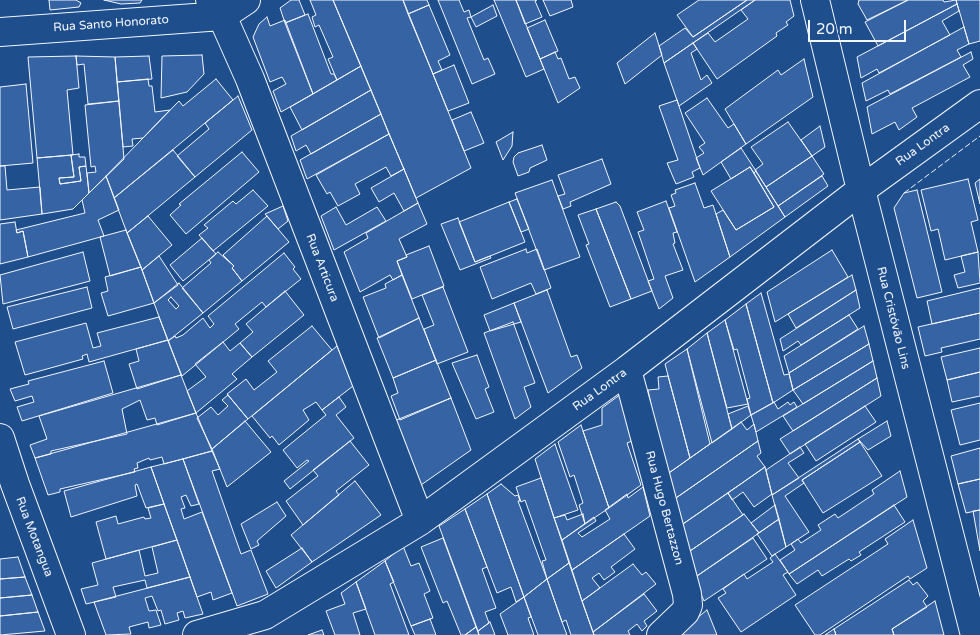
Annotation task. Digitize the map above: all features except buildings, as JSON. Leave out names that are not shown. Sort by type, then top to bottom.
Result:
[{"type":"street","points":[[216,8],[246,0]]},
{"type":"street","name":"Rua Cristóvão Lins","points":[[815,0],[861,190],[975,635]]},
{"type":"street","name":"Rua Santo Honorato","points":[[0,32],[216,8]]},
{"type":"street","name":"Rua Articura","points":[[216,8],[250,79],[420,521]]},
{"type":"street","name":"Rua Lontra","points":[[197,635],[265,615],[420,521],[627,370],[861,190],[980,104]]},
{"type":"street","name":"Rua Hugo Bertazzon","points":[[627,370],[688,600],[685,612],[660,635]]},
{"type":"street","name":"Rua Motangua","points":[[0,438],[7,485],[71,635]]},
{"type":"fence","points":[[904,193],[980,136]]}]
